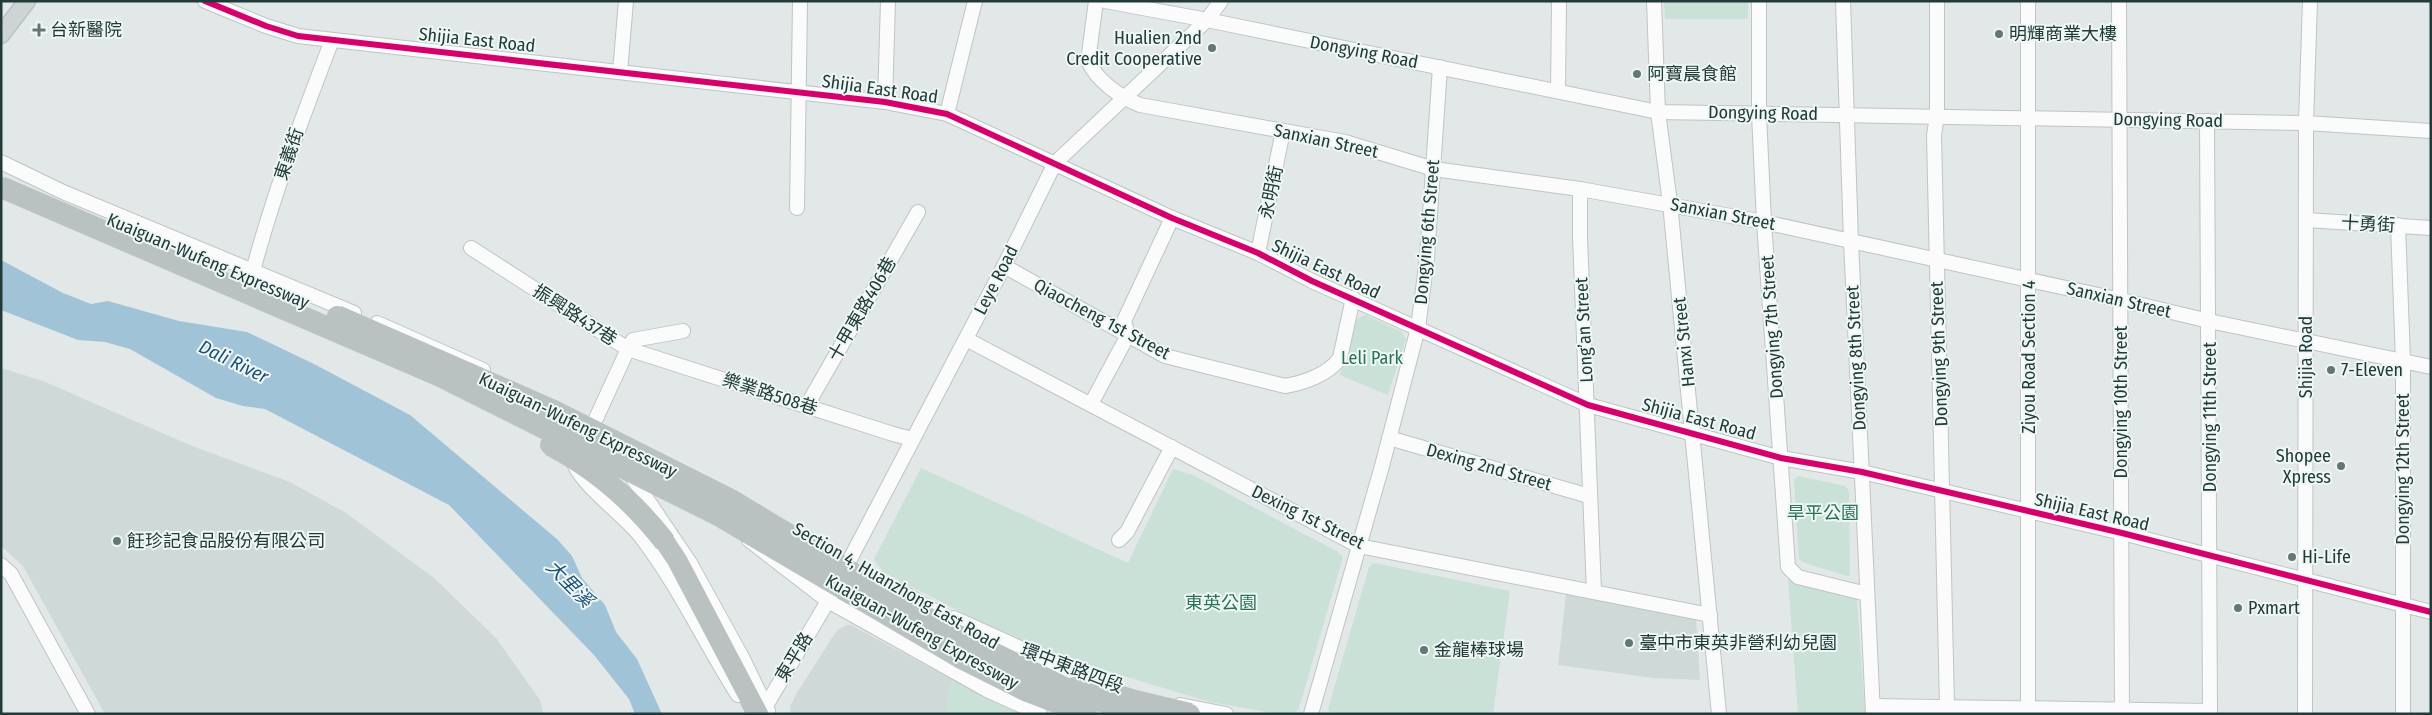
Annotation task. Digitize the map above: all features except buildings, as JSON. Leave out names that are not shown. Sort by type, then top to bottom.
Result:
[{"type":"highway","name":"Kuaiguan-Wufeng Expressway","points":[[1,173],[554,411],[731,500],[942,627],[1068,689],[1137,714]]},
{"type":"highway","name":"Kuaiguan-Wufeng Expressway","points":[[1,187],[440,376],[720,516],[962,659],[1025,690],[1087,714]]},
{"type":"highway","points":[[339,332],[586,465],[635,506],[665,542],[677,560],[764,712]]},
{"type":"highway","points":[[1068,689],[1086,686],[1135,701],[1190,714]]},
{"type":"main road","points":[[1,35],[27,1]]},
{"type":"street","name":"Shijia East Road","points":[[205,1],[266,26],[298,36],[885,102],[947,114],[1172,218],[1258,253],[1312,281],[1588,405],[1781,458],[1862,472],[2122,533],[2431,612]]},
{"type":"street","points":[[620,72],[626,1]]},
{"type":"street","points":[[797,208],[800,1]]},
{"type":"street","points":[[885,102],[888,1]]},
{"type":"street","points":[[947,114],[974,1]]},
{"type":"street","name":"Sanxian Street","points":[[1096,1],[1088,61],[1091,67],[1122,98],[1140,105],[1345,142],[1434,169],[1670,203],[1764,222],[2209,321],[2431,366]]},
{"type":"street","name":"Dongying Road","points":[[1105,1],[1658,112],[2306,123],[2431,131]]},
{"type":"street","name":"Leye Road","points":[[828,601],[1004,266],[1055,163],[1207,20],[1220,1]]},
{"type":"street","points":[[1558,91],[1559,1]]},
{"type":"street","name":"Hanxi Street","points":[[1654,1],[1658,112],[1670,203],[1719,714]]},
{"type":"street","name":"Dongying 7th Street","points":[[1759,1],[1760,114],[1764,222],[1788,567],[1798,577],[1866,594]]},
{"type":"street","name":"Dongying 8th Street","points":[[1844,1],[1845,114],[1866,594],[1873,710]]},
{"type":"street","name":"Dongying 9th Street","points":[[1937,1],[1937,116],[1934,135],[1947,706]]},
{"type":"street","name":"Ziyou Road Section 4","points":[[2028,1],[2028,711]]},
{"type":"street","name":"Dongying 10th Street","points":[[2119,1],[2122,712]]},
{"type":"street","name":"Shijia Road","points":[[2305,714],[2306,123],[2310,1]]},
{"type":"street","name":"東義街","points":[[253,271],[268,217],[294,138],[332,40]]},
{"type":"street","name":"Dongying 6th Street","points":[[1311,714],[1418,328],[1427,258],[1440,67]]},
{"type":"street","name":"Dongying 11th Street","points":[[2207,121],[2210,712]]},
{"type":"street","name":"永明街","points":[[1258,253],[1283,132]]},
{"type":"street","name":"Section 4, Huanzhong East Road","points":[[1,162],[63,192],[450,354],[682,468],[779,519],[976,636],[1039,665],[1170,714]]},
{"type":"street","name":"Long’an Street","points":[[1580,189],[1580,237],[1594,592]]},
{"type":"street","name":"十甲東路406巷","points":[[806,407],[918,212]]},
{"type":"street","points":[[1091,404],[1128,335],[1124,321],[1172,218]]},
{"type":"street","name":"十勇街","points":[[2306,220],[2431,228]]},
{"type":"street","name":"Dongying 12th Street","points":[[2398,225],[2403,361],[2403,714]]},
{"type":"street","name":"振興路437巷","points":[[470,248],[628,348],[633,340],[683,331]]},
{"type":"street","name":"Qiaocheng 1st Street","points":[[1004,266],[1165,356],[1285,386],[1296,384],[1322,373],[1340,358],[1353,298]]},
{"type":"street","name":"Dexing 1st Street","points":[[966,339],[1359,546],[1710,615]]},
{"type":"street","points":[[628,348],[598,427],[683,551],[743,659],[764,712]]},
{"type":"street","name":"樂業路508巷","points":[[628,348],[806,407],[912,438]]},
{"type":"street","points":[[565,411],[566,431],[573,464],[582,477],[642,537],[751,714]]},
{"type":"street","name":"Dexing 2nd Street","points":[[1389,438],[1589,496]]},
{"type":"street","points":[[1119,540],[1126,532],[1172,447]]},
{"type":"street","name":"Section 4, Huanzhong East Road","points":[[682,468],[755,548],[828,601],[987,690],[1040,714]]},
{"type":"street","points":[[1,565],[11,574],[88,714]]},
{"type":"street","name":"東平路","points":[[764,712],[828,601]]},
{"type":"street","name":"環中東路四段","points":[[924,604],[1080,674],[1170,703],[1226,714]]},
{"type":"street","points":[[1873,710],[1947,706],[2028,711],[2210,712]]},
{"type":"shaded area","points":[[1,368],[43,381],[192,446],[290,482],[346,513],[434,578],[496,638],[540,700],[543,714],[105,714],[23,566],[1,546]]},
{"type":"shaded area","name":"臺中市東英非營利幼兒園","points":[[1567,587],[1692,617],[1696,620],[1700,680],[1654,678],[1558,665]]},
{"type":"shaded area","points":[[851,625],[953,680],[947,698],[947,714],[791,714],[790,706],[797,693],[837,630]]},
{"type":"green space","points":[[1664,1],[1748,1],[1748,19],[1665,19]]},
{"type":"green space","name":"Leli Park","points":[[1365,315],[1401,331],[1406,339],[1388,395],[1340,375],[1357,319]]},
{"type":"green space","name":"東英公園","points":[[921,468],[1128,563],[1173,469],[1193,475],[1338,552],[1343,557],[1299,708],[1295,713],[1279,714],[1210,702],[1064,658],[994,629],[883,572],[874,559]]},
{"type":"green space","name":"旱平公園","points":[[1798,476],[1845,486],[1849,491],[1850,575],[1847,576],[1802,562],[1799,558],[1794,480]]},
{"type":"green space","name":"金龍棒球場","points":[[1374,563],[1510,591],[1493,714],[1329,712],[1328,709],[1369,567]]},
{"type":"green space","points":[[1788,579],[1857,599],[1865,714],[1798,714]]},
{"type":"green space","points":[[953,680],[1022,714],[947,714],[947,698]]},
{"type":"water","points":[[1,260],[63,293],[91,304],[108,301],[179,321],[247,332],[316,365],[410,415],[558,540],[572,556],[582,578],[605,605],[616,632],[637,659],[662,714],[635,714],[629,699],[594,655],[449,505],[265,409],[243,406],[216,398],[130,349],[105,342],[78,340],[1,310]]},
{"type":"cycle path","points":[[205,1],[266,26],[298,36],[885,102],[947,114],[1172,218],[1258,253],[1312,281],[1588,405],[1781,458],[1862,472],[2122,533],[2431,612]]},
{"type":"place","name":"台新醫院","points":[[39,30]]},
{"type":"place","name":"明輝商業大樓","points":[[1999,34]]},
{"type":"place","name":"Hualien 2nd Credit Cooperative","points":[[1212,48]]},
{"type":"place","name":"阿寶晨食館","points":[[1637,74]]},
{"type":"place","name":"7-Eleven","points":[[2331,370]]},
{"type":"place","name":"Shopee Xpress","points":[[2341,466]]},
{"type":"place","name":"飪珍記食品股份有限公司","points":[[117,541]]},
{"type":"place","name":"Hi-Life","points":[[2292,557]]},
{"type":"place","name":"Pxmart","points":[[2238,608]]},
{"type":"place","name":"臺中市東英非營利幼兒園","points":[[1629,643]]},
{"type":"place","name":"金龍棒球場","points":[[1424,650]]},
{"type":"water label","name":"Dali River","points":[[234,361]]},
{"type":"water label","name":"大里溪","points":[[570,583]]}]
